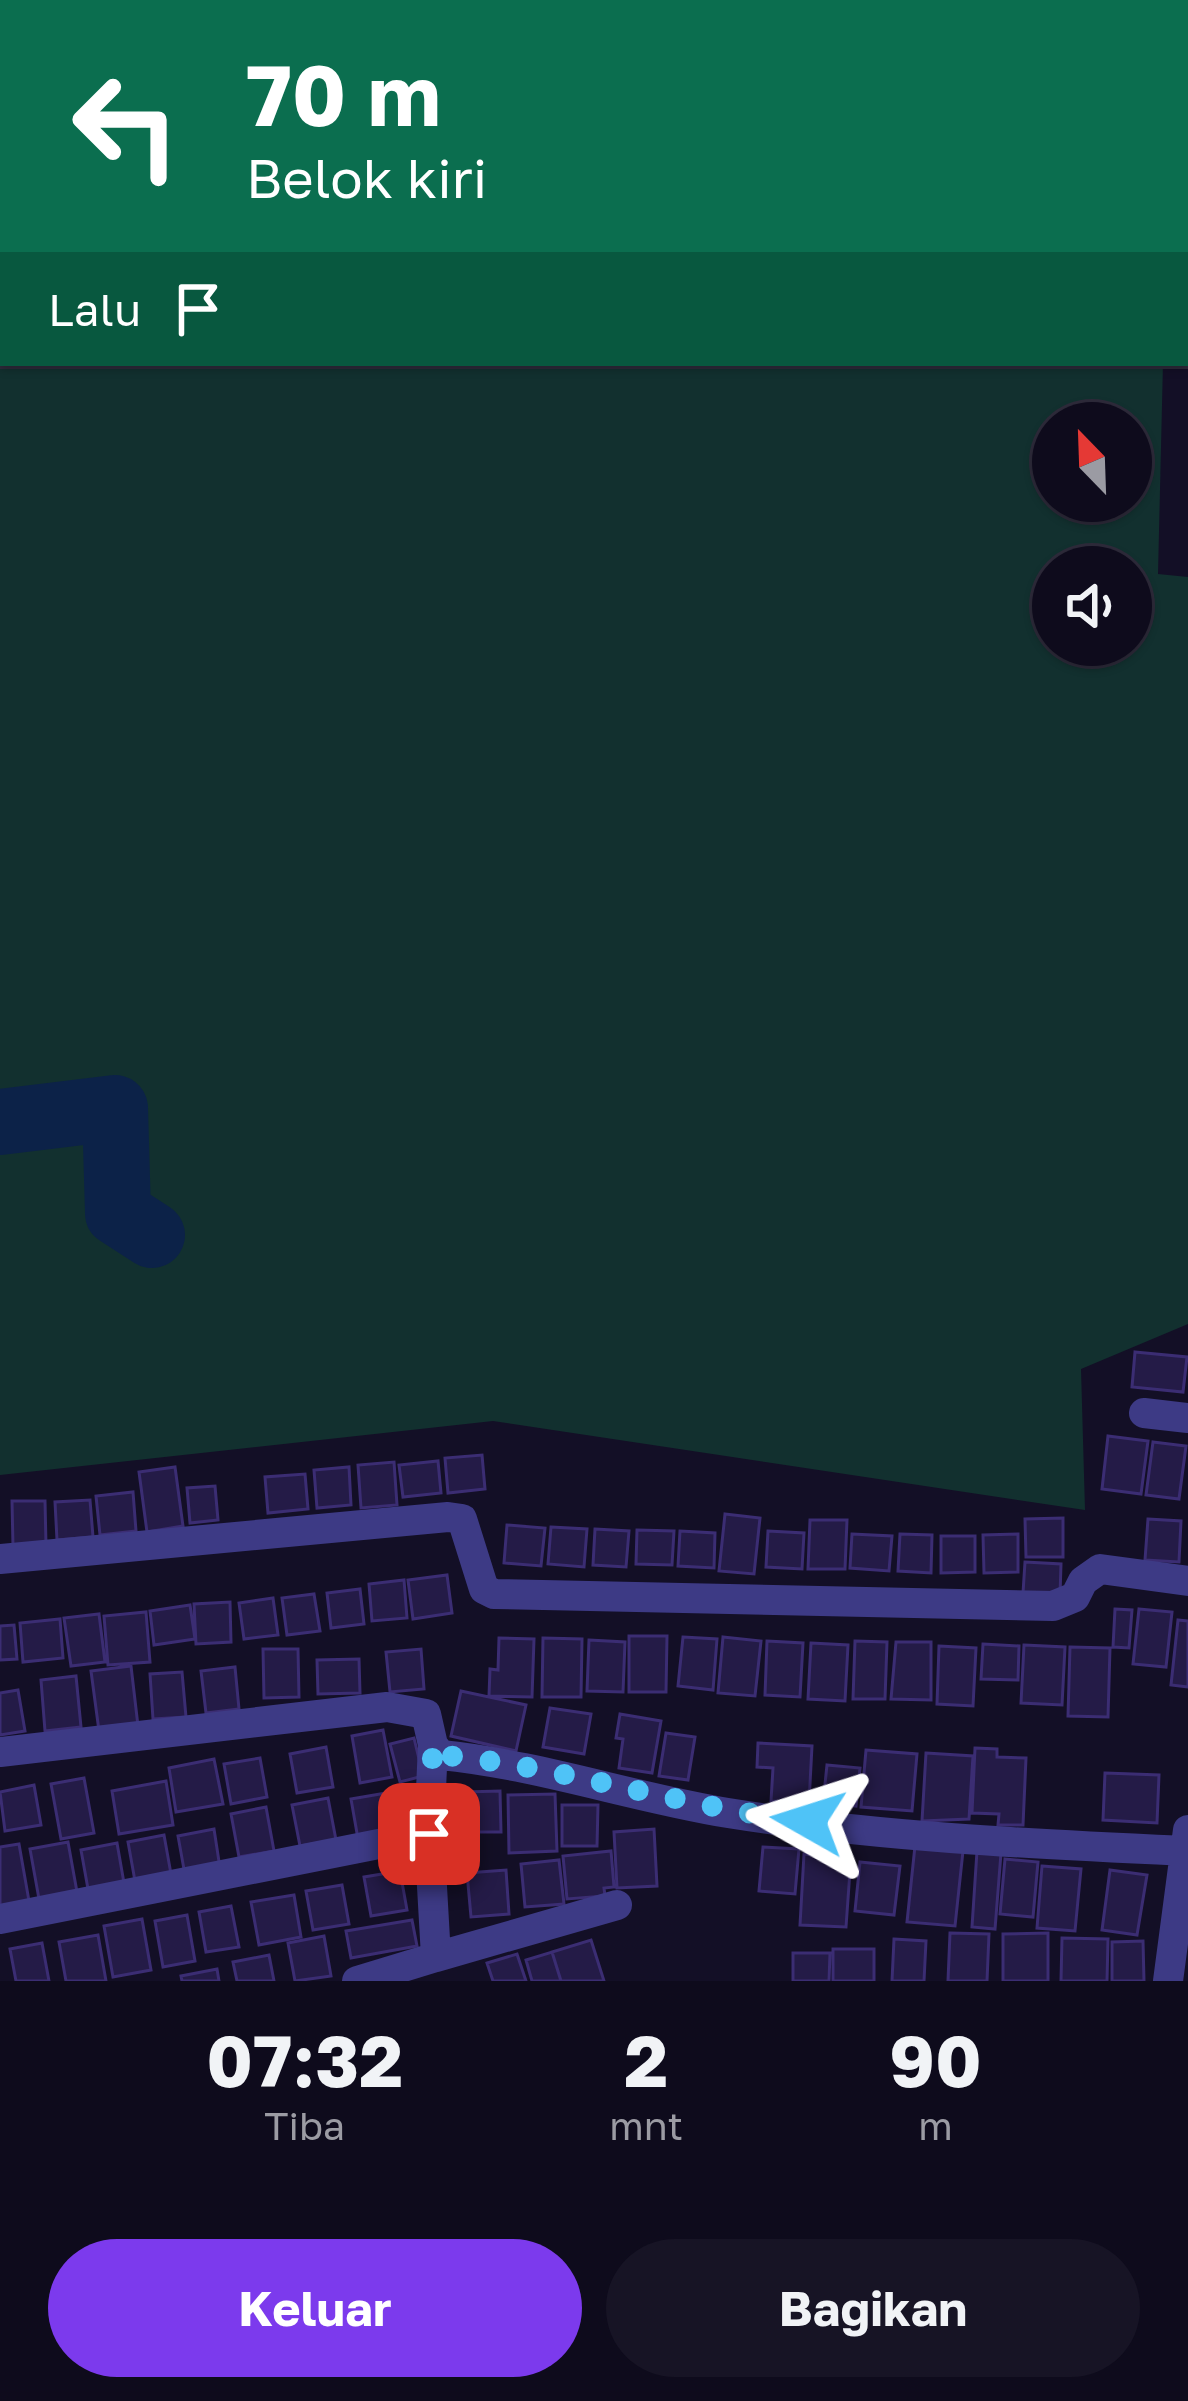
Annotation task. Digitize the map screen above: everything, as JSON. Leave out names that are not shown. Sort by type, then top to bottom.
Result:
[{"type":"street","points":[[1144,1413],[1188,1418]]},
{"type":"street","points":[[0,1559],[448,1517],[462,1519],[484,1589],[494,1594],[1053,1606],[1075,1597],[1083,1581],[1100,1569],[1188,1581]]},
{"type":"street","points":[[0,1752],[387,1706],[426,1714],[433,1745],[429,1834],[436,1957]]},
{"type":"street","points":[[433,1745],[441,1755],[556,1772],[727,1813],[1072,1846],[1186,1841],[1184,1903],[1168,1981]]},
{"type":"street","points":[[0,1919],[429,1834]]},
{"type":"street","points":[[356,1981],[617,1905]]},
{"type":"green space","points":[[0,366],[1163,366],[1158,574],[1188,577],[1188,1324],[1081,1369],[1085,1510],[493,1421],[0,1475]]},
{"type":"building","points":[[1135,1352],[1187,1357],[1183,1392],[1132,1387]]},
{"type":"building","points":[[1108,1436],[1148,1441],[1141,1494],[1102,1489]]},
{"type":"building","points":[[1153,1442],[1186,1446],[1179,1499],[1146,1495]]},
{"type":"building","points":[[482,1455],[485,1489],[448,1493],[445,1458]]},
{"type":"building","points":[[438,1461],[441,1493],[403,1497],[399,1465]]},
{"type":"building","points":[[394,1462],[397,1505],[361,1508],[358,1465]]},
{"type":"building","points":[[175,1467],[183,1526],[147,1532],[139,1472]]},
{"type":"building","points":[[349,1467],[351,1505],[317,1508],[314,1470]]},
{"type":"building","points":[[305,1474],[308,1509],[268,1513],[265,1477]]},
{"type":"building","points":[[215,1486],[218,1520],[190,1523],[187,1488]]},
{"type":"building","points":[[133,1492],[136,1531],[100,1535],[96,1496]]},
{"type":"building","points":[[90,1500],[93,1537],[57,1540],[55,1502]]},
{"type":"building","points":[[12,1501],[45,1501],[46,1545],[13,1546]]},
{"type":"building","points":[[725,1514],[760,1518],[754,1574],[719,1571]]},
{"type":"building","points":[[1063,1518],[1063,1557],[1026,1557],[1025,1519]]},
{"type":"building","points":[[1148,1519],[1181,1521],[1179,1562],[1145,1560]]},
{"type":"building","points":[[810,1520],[847,1520],[845,1569],[808,1569]]},
{"type":"building","points":[[507,1525],[545,1528],[541,1566],[504,1563]]},
{"type":"building","points":[[551,1527],[587,1529],[584,1567],[548,1564]]},
{"type":"building","points":[[595,1529],[629,1531],[626,1567],[593,1565]]},
{"type":"building","points":[[637,1530],[674,1531],[672,1565],[636,1564]]},
{"type":"building","points":[[680,1531],[715,1533],[714,1568],[678,1566]]},
{"type":"building","points":[[768,1531],[804,1533],[802,1569],[766,1567]]},
{"type":"building","points":[[852,1534],[892,1536],[889,1571],[850,1568]]},
{"type":"building","points":[[900,1534],[932,1535],[931,1573],[898,1571]]},
{"type":"building","points":[[1018,1534],[1018,1572],[984,1573],[983,1535]]},
{"type":"building","points":[[941,1536],[975,1536],[975,1572],[941,1573]]},
{"type":"building","points":[[1025,1562],[1061,1564],[1060,1595],[1023,1593]]},
{"type":"building","points":[[447,1575],[452,1613],[413,1619],[408,1580]]},
{"type":"building","points":[[404,1580],[407,1618],[372,1621],[369,1584]]},
{"type":"building","points":[[360,1589],[364,1624],[331,1628],[327,1593]]},
{"type":"building","points":[[314,1594],[320,1631],[287,1635],[282,1598]]},
{"type":"building","points":[[273,1598],[278,1635],[244,1639],[239,1603]]},
{"type":"building","points":[[230,1602],[231,1642],[196,1644],[194,1604]]},
{"type":"building","points":[[190,1605],[195,1639],[154,1645],[150,1611]]},
{"type":"building","points":[[1115,1609],[1132,1610],[1129,1648],[1113,1647]]},
{"type":"building","points":[[1139,1609],[1172,1612],[1166,1667],[1133,1664]]},
{"type":"building","points":[[146,1612],[150,1662],[108,1665],[104,1616]]},
{"type":"building","points":[[99,1614],[105,1662],[71,1666],[64,1618]]},
{"type":"building","points":[[60,1619],[63,1658],[23,1662],[20,1623]]},
{"type":"building","points":[[1178,1620],[1188,1621],[1188,1687],[1171,1685]]},
{"type":"building","points":[[14,1625],[17,1659],[0,1660],[0,1626]]},
{"type":"building","points":[[629,1636],[667,1636],[666,1692],[629,1692]]},
{"type":"building","points":[[683,1637],[717,1639],[713,1690],[678,1686]]},
{"type":"building","points":[[723,1637],[761,1641],[755,1696],[718,1693]]},
{"type":"building","points":[[499,1638],[534,1639],[532,1697],[489,1696],[490,1669],[498,1670]]},
{"type":"building","points":[[543,1638],[582,1639],[581,1697],[542,1697]]},
{"type":"building","points":[[589,1640],[625,1642],[623,1692],[587,1691]]},
{"type":"building","points":[[767,1641],[803,1643],[800,1697],[765,1695]]},
{"type":"building","points":[[855,1641],[887,1642],[885,1699],[853,1699]]},
{"type":"building","points":[[896,1642],[931,1642],[931,1700],[891,1699]]},
{"type":"building","points":[[811,1643],[848,1645],[845,1701],[808,1699]]},
{"type":"building","points":[[983,1644],[1019,1646],[1018,1680],[981,1679]]},
{"type":"building","points":[[1024,1645],[1065,1647],[1062,1705],[1021,1703]]},
{"type":"building","points":[[939,1646],[976,1648],[973,1706],[937,1704]]},
{"type":"building","points":[[1070,1647],[1110,1648],[1108,1717],[1068,1716]]},
{"type":"building","points":[[263,1649],[298,1649],[299,1697],[264,1698]]},
{"type":"building","points":[[421,1649],[424,1689],[390,1692],[386,1652]]},
{"type":"building","points":[[359,1659],[360,1693],[318,1694],[317,1660]]},
{"type":"building","points":[[131,1666],[138,1726],[99,1731],[91,1671]]},
{"type":"building","points":[[235,1667],[239,1709],[206,1713],[201,1671]]},
{"type":"building","points":[[182,1672],[186,1717],[153,1719],[150,1674]]},
{"type":"building","points":[[76,1676],[81,1727],[45,1731],[41,1680]]},
{"type":"building","points":[[18,1690],[25,1731],[0,1735],[0,1693]]},
{"type":"building","points":[[461,1691],[526,1705],[516,1751],[451,1736]]},
{"type":"building","points":[[550,1708],[591,1714],[584,1754],[543,1747]]},
{"type":"building","points":[[620,1714],[661,1721],[652,1773],[619,1768]]},
{"type":"building","points":[[383,1730],[392,1777],[360,1783],[352,1736]]},
{"type":"building","points":[[666,1733],[695,1737],[688,1780],[659,1776]]},
{"type":"building","points":[[414,1738],[423,1776],[400,1782],[390,1744]]},
{"type":"building","points":[[758,1743],[812,1746],[809,1803],[771,1801],[773,1768],[757,1767]]},
{"type":"building","points":[[326,1747],[333,1787],[297,1793],[290,1754]]},
{"type":"building","points":[[975,1748],[997,1749],[997,1757],[1026,1758],[1023,1825],[998,1825],[999,1814],[972,1813]]},
{"type":"building","points":[[866,1750],[917,1754],[912,1811],[861,1807]]},
{"type":"building","points":[[926,1753],[973,1756],[969,1819],[922,1821]]},
{"type":"building","points":[[260,1758],[267,1797],[231,1804],[224,1764]]},
{"type":"building","points":[[214,1759],[223,1804],[176,1812],[169,1768]]},
{"type":"building","points":[[827,1765],[860,1768],[856,1806],[823,1803]]},
{"type":"building","points":[[1105,1773],[1159,1775],[1157,1823],[1103,1820]]},
{"type":"building","points":[[84,1778],[94,1833],[61,1839],[51,1784]]},
{"type":"building","points":[[166,1781],[173,1825],[119,1834],[112,1791]]},
{"type":"building","points":[[34,1785],[41,1825],[5,1831],[0,1792]]},
{"type":"building","points":[[500,1791],[501,1832],[466,1832],[465,1792]]},
{"type":"building","points":[[386,1793],[394,1832],[358,1839],[351,1799]]},
{"type":"building","points":[[555,1794],[557,1851],[509,1853],[508,1795]]},
{"type":"building","points":[[328,1798],[336,1840],[300,1846],[292,1805]]},
{"type":"building","points":[[562,1805],[598,1805],[597,1846],[562,1846]]},
{"type":"building","points":[[266,1807],[274,1851],[239,1857],[231,1814]]},
{"type":"building","points":[[214,1829],[220,1868],[185,1875],[178,1836]]},
{"type":"building","points":[[654,1829],[657,1886],[617,1888],[614,1832]]},
{"type":"building","points":[[164,1835],[171,1874],[135,1881],[128,1842]]},
{"type":"building","points":[[68,1842],[77,1892],[39,1899],[30,1849]]},
{"type":"building","points":[[117,1843],[124,1883],[88,1889],[81,1850]]},
{"type":"building","points":[[19,1844],[29,1901],[0,1906],[0,1847]]},
{"type":"building","points":[[915,1846],[963,1851],[955,1926],[907,1922]]},
{"type":"building","points":[[763,1847],[799,1849],[795,1894],[759,1891]]},
{"type":"building","points":[[611,1851],[614,1887],[604,1888],[605,1896],[567,1899],[563,1856]]},
{"type":"building","points":[[977,1851],[1001,1853],[995,1929],[972,1927]]},
{"type":"building","points":[[804,1854],[851,1857],[846,1927],[800,1925]]},
{"type":"building","points":[[1005,1859],[1038,1862],[1033,1917],[1000,1914]]},
{"type":"building","points":[[559,1860],[564,1904],[525,1907],[521,1864]]},
{"type":"building","points":[[860,1862],[900,1866],[894,1915],[855,1911]]},
{"type":"building","points":[[1042,1866],[1081,1869],[1075,1931],[1037,1928]]},
{"type":"building","points":[[506,1870],[509,1914],[471,1917],[467,1873]]},
{"type":"building","points":[[1110,1870],[1147,1875],[1137,1935],[1102,1930]]},
{"type":"building","points":[[400,1871],[407,1910],[371,1916],[364,1877]]},
{"type":"building","points":[[342,1885],[349,1924],[313,1930],[306,1891]]},
{"type":"building","points":[[294,1895],[301,1937],[259,1945],[251,1902]]},
{"type":"building","points":[[231,1906],[239,1947],[206,1952],[199,1912]]},
{"type":"building","points":[[187,1915],[195,1961],[163,1967],[155,1921]]},
{"type":"building","points":[[142,1919],[151,1970],[113,1977],[104,1926]]},
{"type":"building","points":[[412,1920],[417,1946],[351,1958],[346,1931]]},
{"type":"building","points":[[950,1933],[989,1934],[987,1981],[948,1981]]},
{"type":"building","points":[[1048,1933],[1048,1981],[1003,1981],[1003,1934]]},
{"type":"building","points":[[98,1935],[106,1981],[66,1981],[59,1942]]},
{"type":"building","points":[[324,1936],[331,1976],[295,1981],[288,1943]]},
{"type":"building","points":[[1062,1938],[1108,1939],[1107,1981],[1061,1981]]},
{"type":"building","points":[[894,1939],[926,1941],[924,1981],[892,1981]]},
{"type":"building","points":[[591,1940],[604,1981],[561,1981],[552,1952]]},
{"type":"building","points":[[1143,1941],[1144,1981],[1112,1981],[1112,1942]]},
{"type":"building","points":[[42,1943],[49,1981],[16,1981],[10,1949]]},
{"type":"building","points":[[833,1949],[874,1949],[874,1981],[833,1981]]},
{"type":"building","points":[[552,1952],[561,1981],[532,1981],[526,1960]]},
{"type":"building","points":[[793,1953],[830,1953],[829,1981],[793,1981]]},
{"type":"building","points":[[517,1954],[526,1981],[493,1981],[487,1963]]},
{"type":"building","points":[[269,1955],[274,1981],[237,1981],[233,1962]]},
{"type":"building","points":[[217,1969],[219,1981],[182,1981],[181,1976]]},
{"type":"waterway","points":[[0,1122],[115,1108],[118,1213],[152,1235]]},
{"type":"route","points":[[429,1834],[433,1745],[441,1755],[556,1772],[727,1813],[808,1821]]}]
